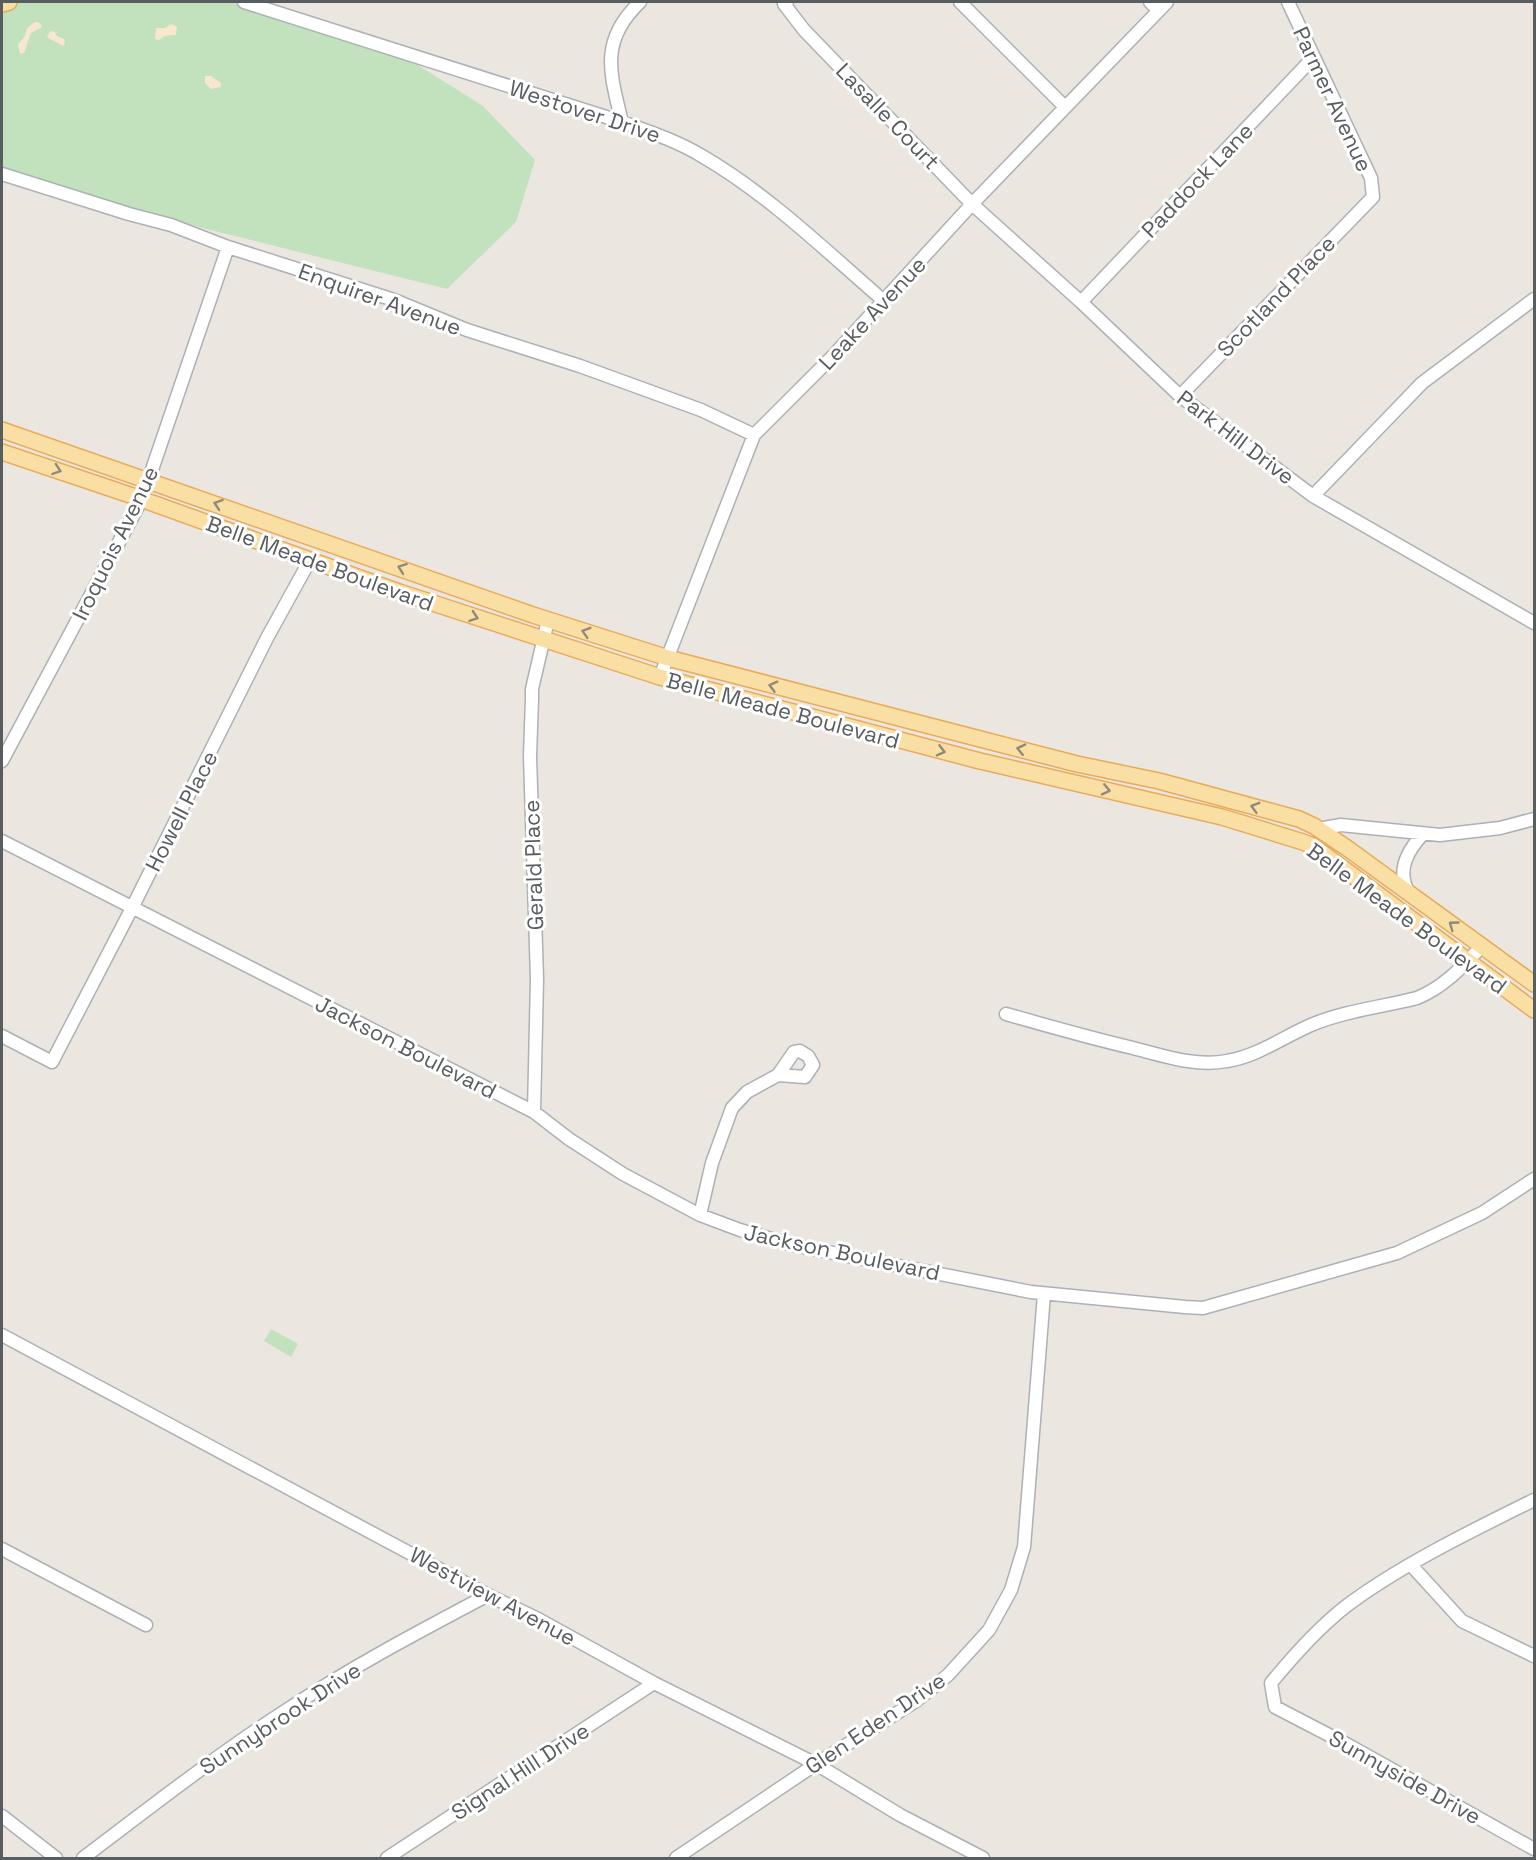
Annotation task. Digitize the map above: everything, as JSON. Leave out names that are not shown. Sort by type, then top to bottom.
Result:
[{"type":"main road","points":[[2,4],[9,2]]},
{"type":"main road","name":"Belle Meade Boulevard","points":[[2,430],[548,620],[668,658],[1077,764],[1193,790],[1299,819],[1318,829],[1534,984]]},
{"type":"main road","name":"Belle Meade Boulevard","points":[[2,452],[543,640],[660,677],[915,745],[1222,817],[1284,835],[1310,845],[1534,1010]]},
{"type":"main road","points":[[310,560],[317,539]]},
{"type":"main road","points":[[858,729],[862,709]]},
{"type":"main road","points":[[915,745],[921,724]]},
{"type":"main road","points":[[1310,845],[1318,829]]},
{"type":"main road","points":[[1398,908],[1410,894]]},
{"type":"street","name":"Westover Drive","points":[[244,2],[622,122],[671,140],[702,156],[751,188],[884,301]]},
{"type":"street","points":[[622,122],[610,73],[614,39],[626,15],[640,2]]},
{"type":"street","name":"Lasalle Court","points":[[786,2],[784,4],[804,30],[972,204]]},
{"type":"street","points":[[960,2],[1065,107]]},
{"type":"street","name":"Parmer Avenue","points":[[1288,2],[1371,178],[1373,197]]},
{"type":"street","name":"Leake Avenue","points":[[660,677],[754,435],[884,301],[1158,4]]},
{"type":"street","name":"Paddock Lane","points":[[1081,302],[1313,58]]},
{"type":"street","name":"Enquirer Avenue","points":[[2,174],[171,225],[228,247],[394,300],[467,330],[580,366],[701,410],[754,435]]},
{"type":"street","name":"Scotland Place","points":[[1180,396],[1373,197]]},
{"type":"street","name":"Park Hill Drive","points":[[972,204],[1081,302],[1180,396],[1313,495],[1534,623]]},
{"type":"street","name":"Iroquois Avenue","points":[[2,761],[142,499],[228,247]]},
{"type":"street","points":[[1313,495],[1422,383],[1534,299]]},
{"type":"street","name":"Howell Place","points":[[2,1036],[52,1062],[267,638],[310,560]]},
{"type":"street","name":"Gerald Place","points":[[534,1112],[537,979],[530,756],[532,689],[548,620]]},
{"type":"street","points":[[1318,829],[1341,825],[1423,834],[1478,831],[1534,819]]},
{"type":"street","points":[[1410,894],[1403,880],[1404,863],[1408,853],[1423,834]]},
{"type":"street","name":"Jackson Boulevard","points":[[2,841],[534,1112],[569,1139],[623,1174],[700,1215],[740,1230],[793,1245],[1044,1294],[1203,1308],[1397,1253],[1482,1213],[1534,1179]]},
{"type":"street","points":[[1006,1014],[1072,1034],[1181,1060],[1209,1063],[1227,1061],[1248,1056],[1310,1025],[1417,998],[1431,992],[1448,981],[1482,946]]},
{"type":"street","points":[[700,1215],[712,1163],[732,1108],[747,1092],[778,1075]]},
{"type":"street","name":"Glen Eden Drive","points":[[676,1858],[816,1764],[916,1701],[948,1675],[989,1630],[1011,1590],[1024,1547],[1044,1294]]},
{"type":"street","name":"Westview Avenue","points":[[2,1335],[488,1595],[538,1619],[654,1683],[816,1764],[900,1815],[983,1858]]},
{"type":"street","points":[[1534,1500],[1411,1565],[1461,1621],[1534,1656]]},
{"type":"street","points":[[2,1549],[146,1625]]},
{"type":"street","name":"Sunnyside Drive","points":[[1411,1565],[1347,1606],[1298,1650],[1271,1683],[1275,1707],[1350,1746],[1534,1849]]},
{"type":"street","name":"Sunnybrook Drive","points":[[83,1858],[179,1784],[282,1713],[392,1646],[488,1595]]},
{"type":"street","name":"Signal Hill Drive","points":[[387,1858],[654,1683]]},
{"type":"street","points":[[2,1816],[56,1858]]},
{"type":"green space","points":[[2,2],[245,2],[389,47],[483,106],[535,160],[516,222],[447,289],[2,178]]},
{"type":"green space","points":[[271,1329],[298,1344],[291,1357],[264,1341]]},
{"type":"sand","points":[[35,22],[40,23],[42,27],[31,33],[24,53],[20,54],[18,44],[25,36],[27,28]]},
{"type":"sand","points":[[171,24],[177,27],[176,35],[155,39],[156,28],[165,28]]},
{"type":"sand","points":[[50,31],[64,39],[63,46],[47,37]]},
{"type":"sand","points":[[205,76],[211,76],[221,83],[221,87],[211,89],[205,83]]}]
